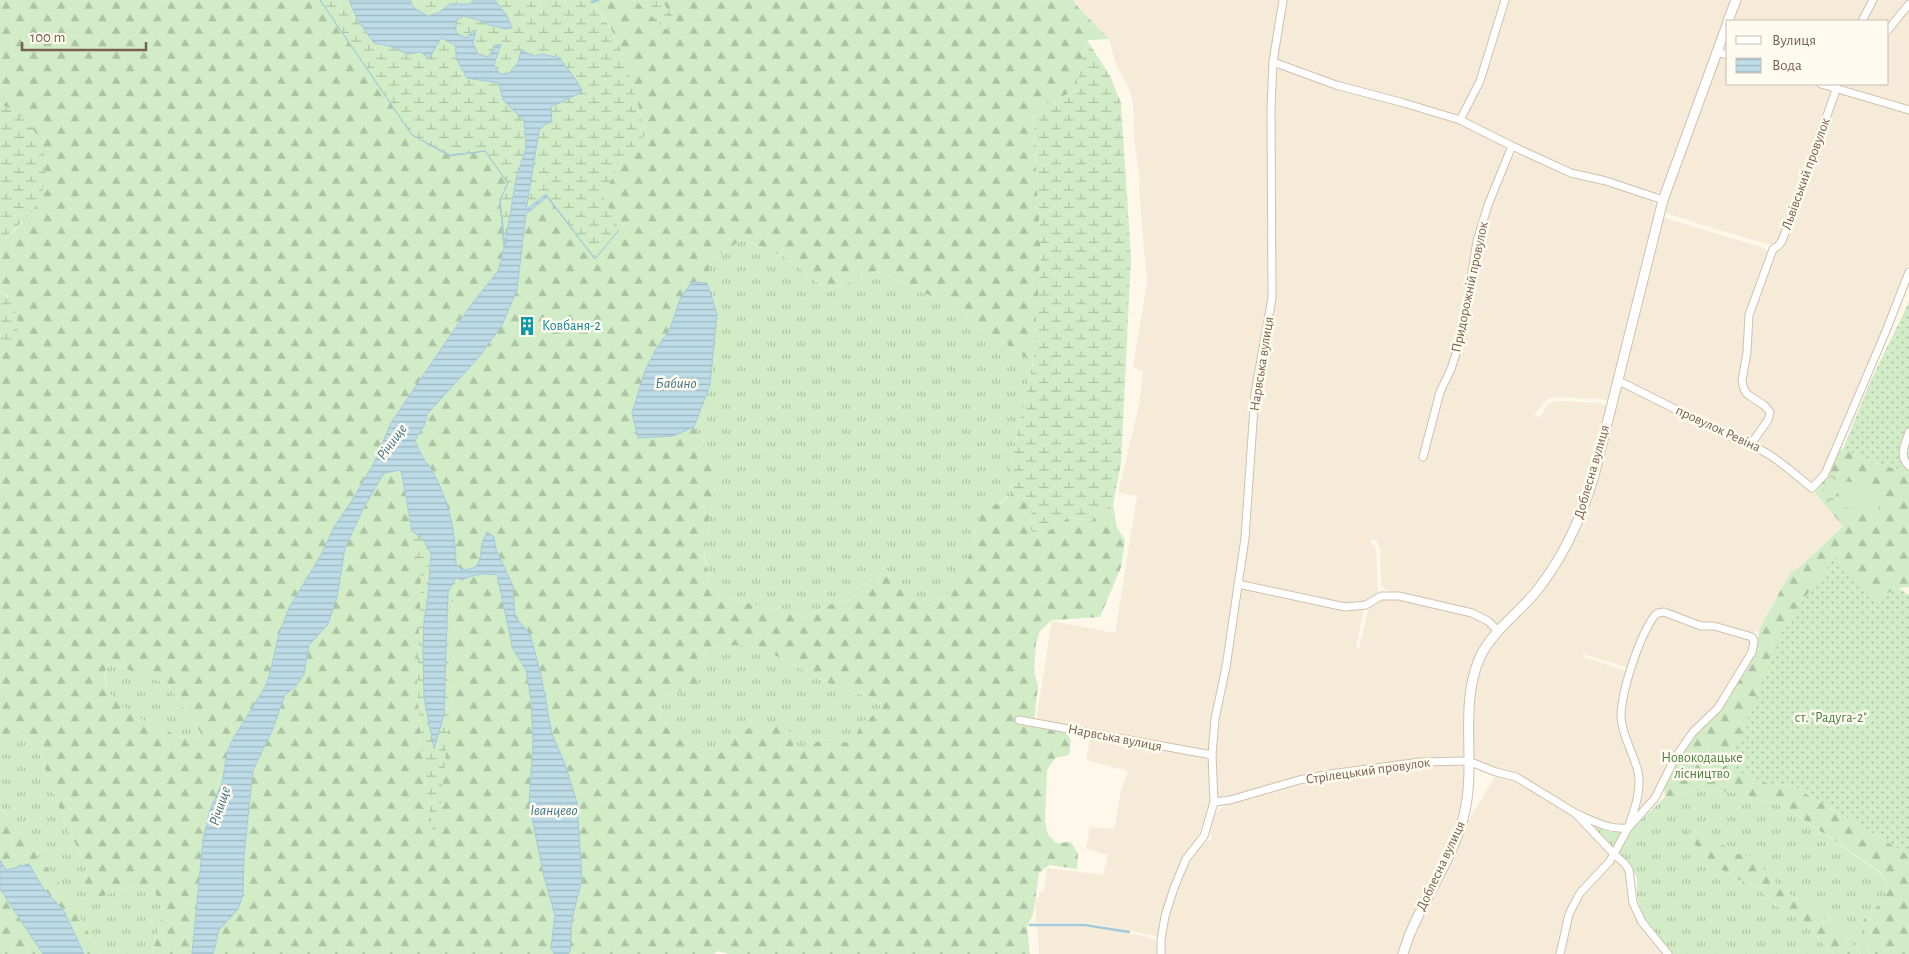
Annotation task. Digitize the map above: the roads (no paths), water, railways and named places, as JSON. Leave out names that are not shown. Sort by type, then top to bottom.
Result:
[{"type":"street","name":"Нарвська вулиця","points":[[1161,954],[1164,924],[1174,888],[1186,859],[1204,836],[1214,802],[1212,755],[1215,719],[1226,668],[1245,538],[1255,393],[1272,298],[1271,109],[1273,62],[1283,0]]},
{"type":"street","points":[[1460,120],[1480,81],[1505,0]]},
{"type":"street","name":"Доблесна вулиця","points":[[1729,20],[1736,0]]},
{"type":"street","points":[[1863,20],[1873,0]]},
{"type":"street","points":[[1889,29],[1909,4]]},
{"type":"street","name":"Доблесна вулиця","points":[[1403,954],[1420,912],[1456,840],[1464,816],[1467,798],[1468,724],[1473,676],[1488,644],[1534,594],[1552,570],[1573,534],[1583,511],[1594,476],[1663,200],[1726,27]]},
{"type":"street","points":[[1716,52],[1726,54]]},
{"type":"street","points":[[1273,62],[1336,85],[1460,120],[1571,173],[1606,181],[1663,200]]},
{"type":"street","points":[[1836,86],[1909,110]]},
{"type":"street","name":"Львівський провулок","points":[[1751,444],[1768,420],[1770,412],[1765,406],[1747,394],[1742,381],[1747,352],[1749,315],[1772,249],[1782,241],[1792,215],[1836,86]]},
{"type":"street","name":"Придорожній провулок","points":[[1423,457],[1440,392],[1451,369],[1462,334],[1478,241],[1488,206],[1512,146]]},
{"type":"street","name":"провулок Ревіна","points":[[1617,380],[1735,439],[1751,444],[1781,462],[1812,488],[1825,474],[1909,272]]},
{"type":"street","points":[[1909,432],[1902,453],[1903,460],[1909,466]]},
{"type":"street","points":[[1238,584],[1345,607],[1366,605],[1381,596],[1399,596],[1472,613],[1488,621],[1498,631]]},
{"type":"street","points":[[1560,954],[1564,931],[1573,904],[1580,893],[1601,872],[1614,854],[1628,828],[1634,811],[1640,782],[1638,770],[1626,744],[1621,716],[1630,670],[1652,619],[1658,613],[1664,612],[1700,626],[1714,626],[1752,637],[1754,640],[1752,652],[1730,690],[1718,708],[1692,732],[1675,758],[1655,798],[1628,828],[1614,829],[1575,813]]},
{"type":"street","name":"Нарвська вулиця","points":[[1019,720],[1212,755]]},
{"type":"street","name":"Стрілецький провулок","points":[[1214,802],[1230,800],[1299,780],[1420,762],[1468,761],[1496,772],[1516,777],[1575,813],[1625,864],[1629,870],[1632,903],[1642,922],[1668,954]]},
{"type":"water","points":[[349,0],[410,0],[414,8],[428,16],[438,13],[450,4],[470,4],[473,0],[495,0],[507,16],[512,28],[505,29],[489,25],[464,16],[456,20],[456,33],[467,38],[472,31],[476,30],[473,43],[478,54],[488,57],[496,45],[501,44],[494,65],[500,74],[508,74],[518,63],[521,50],[534,56],[542,54],[560,58],[578,83],[582,92],[551,107],[552,122],[544,125],[539,131],[526,210],[546,194],[595,259],[547,197],[526,214],[517,290],[502,325],[479,357],[428,413],[424,426],[415,440],[418,449],[434,474],[448,507],[453,529],[456,564],[462,570],[477,566],[480,559],[482,542],[487,532],[494,537],[496,549],[513,586],[515,617],[530,634],[541,675],[552,734],[565,764],[577,803],[582,879],[572,919],[570,952],[567,954],[554,954],[551,948],[555,915],[544,877],[529,803],[533,742],[531,700],[526,670],[513,649],[497,575],[479,574],[462,580],[456,578],[448,592],[444,715],[434,749],[424,697],[423,648],[431,553],[422,538],[412,531],[401,470],[384,473],[363,509],[345,548],[337,597],[328,624],[309,645],[304,674],[296,686],[285,695],[272,731],[253,770],[244,855],[243,895],[238,909],[219,930],[213,954],[192,954],[203,840],[210,810],[222,783],[227,753],[233,739],[265,687],[279,634],[290,606],[321,555],[334,527],[374,463],[391,423],[468,309],[498,271],[504,249],[500,200],[505,245],[516,179],[526,148],[524,121],[503,100],[499,83],[467,78],[457,60],[455,45],[441,38],[429,59],[421,52],[408,54],[389,46],[374,43],[358,21]]},
{"type":"water","points":[[412,135],[450,155],[485,151],[450,156]]},
{"type":"water","name":"Бабино","points":[[692,282],[707,283],[717,314],[710,385],[694,427],[673,436],[638,438],[632,413],[645,371],[656,349],[669,331],[681,297]]},
{"type":"water","points":[[0,860],[6,870],[29,864],[43,888],[64,911],[84,954],[43,954],[0,889]]},
{"type":"waterway","points":[[592,2],[598,0]]},
{"type":"waterway","points":[[1030,925],[1085,925],[1129,932]]},
{"type":"place","name":"Ковбаня-2","points":[[527,326]]},
{"type":"water label","name":"Річище","points":[[392,442]]},
{"type":"water label","name":"Річище","points":[[220,806]]},
{"type":"water label","name":"Іванцево","points":[[554,810]]},
{"type":"park label","name":"ст. \"Радуга-2\"","points":[[1831,718]]},
{"type":"park label","name":"Новокодацьке лісництво","points":[[1702,766]]}]
